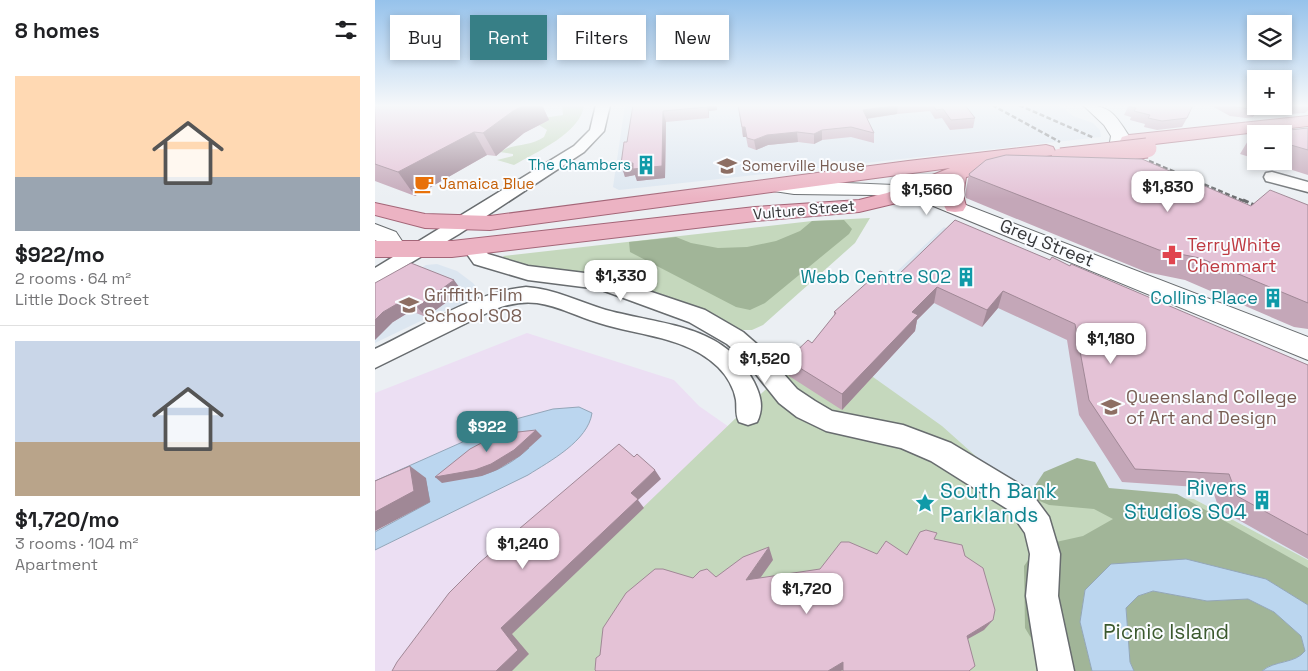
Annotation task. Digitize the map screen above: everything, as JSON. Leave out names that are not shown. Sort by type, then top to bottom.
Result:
[{"type":"main road","name":"Vulture Street","points":[[375,209],[415,220],[451,223],[507,222],[629,203],[774,186],[908,167],[1053,154],[1197,136]]},
{"type":"main road","name":"Vulture Street","points":[[396,250],[452,248],[755,214],[865,205],[909,192],[957,172],[1123,140],[1149,143],[1247,137]]},
{"type":"main road","points":[[955,206],[952,195],[957,172]]},
{"type":"street","points":[[375,263],[396,250],[451,223],[579,149],[593,136]]},
{"type":"street","points":[[1121,136],[1123,140]]},
{"type":"street","points":[[1137,136],[1149,143]]},
{"type":"street","points":[[1272,176],[1308,187]]},
{"type":"street","name":"Grey Street","points":[[774,186],[814,190],[875,189],[909,192],[955,206],[1308,349]]},
{"type":"street","name":"Grey Street","points":[[865,205],[913,207],[943,214],[1308,370]]},
{"type":"street","points":[[375,231],[387,237],[396,250]]},
{"type":"street","points":[[375,278],[396,250]]},
{"type":"street","points":[[477,254],[481,259],[528,273],[592,281],[623,288],[697,316],[735,338],[751,352],[788,396],[806,409],[835,423],[903,437],[941,452],[1019,500],[1038,527],[1045,554],[1042,596],[1056,671]]},
{"type":"street","points":[[375,359],[495,300],[527,295],[550,297],[606,317],[692,338],[709,346],[731,363],[745,387],[749,398],[748,414]]},
{"type":"shaded area","points":[[620,136],[1101,137],[619,190],[613,187]]},
{"type":"shaded area","name":"Queensland College of Art and Design","points":[[944,227],[1146,320],[1308,388],[1308,560],[1194,499],[1008,485],[820,344]]},
{"type":"shaded area","points":[[437,264],[457,271],[473,283],[478,289],[477,296],[462,305],[433,315],[375,343],[375,296],[426,265]]},
{"type":"shaded area","points":[[527,333],[674,380],[699,406],[729,427],[473,671],[375,671],[375,393]]},
{"type":"green space","points":[[562,136],[514,165],[497,160],[513,156],[513,154],[500,152],[505,149],[533,142],[544,137]]},
{"type":"green space","points":[[870,218],[855,243],[763,325],[752,330],[739,330],[686,304],[652,291],[523,265],[505,260],[503,256],[812,221]]},
{"type":"green space","points":[[844,220],[852,229],[849,234],[765,303],[750,310],[736,307],[630,252],[629,242],[676,237],[691,243],[718,248],[747,247],[776,241],[800,231],[812,221]]},
{"type":"green space","name":"South Bank Parklands","points":[[816,341],[873,377],[942,426],[1008,485],[1194,499],[1308,560],[1308,671],[473,671]]},
{"type":"green space","points":[[1077,458],[1095,462],[1109,488],[1177,494],[1308,568],[1308,605],[1266,579],[1111,564],[1085,590],[1080,622],[1092,671],[1051,671],[1025,628],[1024,566],[1038,546],[1083,536],[1113,519],[1094,509],[1049,505],[1028,496],[1044,472]]},
{"type":"green space","name":"Picnic Island","points":[[1153,591],[1207,601],[1248,599],[1274,612],[1301,636],[1305,651],[1295,658],[1273,665],[1262,671],[1134,671],[1130,662],[1126,608],[1138,596]]},
{"type":"water","points":[[579,407],[592,413],[583,433],[557,457],[528,475],[375,550],[375,532],[430,502],[425,478],[375,481],[512,420],[553,409]],"holes":[[[529,448],[494,471],[474,477],[453,478]]]},
{"type":"water","points":[[1186,559],[1266,579],[1308,605],[1308,671],[1262,671],[1273,665],[1296,658],[1305,651],[1301,636],[1274,612],[1248,599],[1207,601],[1153,591],[1138,596],[1126,608],[1130,662],[1134,671],[1092,671],[1080,622],[1085,590],[1111,564]]},
{"type":"building","points":[[375,136],[466,136],[398,172],[375,164]]},
{"type":"building","points":[[628,136],[663,136],[662,166],[633,169],[633,163],[621,164],[624,142],[627,142]]},
{"type":"building","points":[[747,136],[764,136],[754,140]]},
{"type":"building","points":[[1292,136],[1308,136],[1308,150],[1292,145]]},
{"type":"building","points":[[1006,155],[1142,159],[1251,206],[1270,190],[1308,205],[1308,303],[1200,258],[1159,250],[970,176],[969,174],[986,160]]},
{"type":"building","points":[[955,220],[1050,260],[1052,257],[1070,266],[1071,264],[1308,365],[1308,535],[1237,496],[1229,474],[1135,469],[1089,400],[1075,324],[1003,291],[987,310],[937,287],[912,312],[918,315],[842,394],[787,360],[808,340],[812,343],[836,313],[834,312],[880,271],[895,278]]},
{"type":"building","points":[[411,263],[454,280],[417,307],[402,301],[383,312],[375,320],[375,283]]},
{"type":"building","points":[[536,430],[514,450],[491,464],[475,470],[435,477],[470,449],[485,441],[509,433]]},
{"type":"building","points":[[619,444],[634,457],[637,454],[655,470],[631,493],[638,499],[501,628],[518,650],[496,671],[392,671],[449,593],[479,563]]},
{"type":"building","points":[[410,466],[414,491],[375,512],[375,481]]},
{"type":"building","points":[[926,530],[937,533],[934,539],[962,545],[965,556],[983,568],[995,610],[993,620],[967,636],[975,666],[969,671],[843,671],[843,662],[828,671],[595,670],[596,658],[600,655],[603,628],[626,593],[655,569],[663,569],[693,578],[700,571],[707,569],[716,577],[743,557],[769,547],[746,580],[820,569],[841,542],[849,542],[877,554],[886,541],[907,555],[920,532]]},
{"type":"railway","points":[[1050,136],[1060,142]]},
{"type":"railway","points":[[1090,136],[1094,138]]},
{"type":"railway","points":[[1149,161],[1246,202]]},
{"type":"railway","points":[[1243,200],[1266,210]]},
{"type":"place","name":"The Chambers","points":[[646,165]]},
{"type":"place","name":"Somerville House","points":[[727,166]]},
{"type":"place","name":"Jamaica Blue","points":[[424,184]]},
{"type":"place","name":"TerryWhite Chemmart","points":[[1172,255]]},
{"type":"place","name":"Webb Centre S02","points":[[966,277]]},
{"type":"place","name":"Collins Place","points":[[1273,298]]},
{"type":"place","name":"Griffith Film School S08","points":[[409,305]]},
{"type":"place","name":"Queensland College of Art and Design","points":[[1111,407]]},
{"type":"place","name":"Rivers Studios S04","points":[[1262,500]]},
{"type":"place","name":"South Bank Parklands","points":[[925,503]]}]
